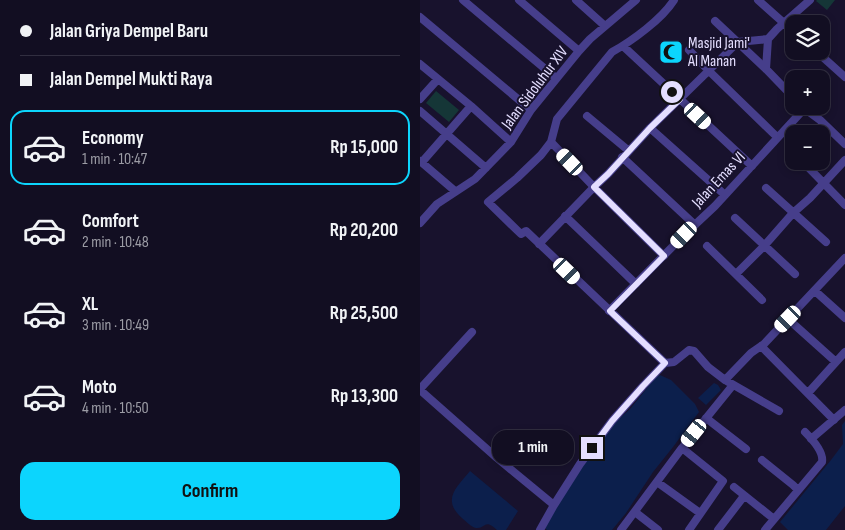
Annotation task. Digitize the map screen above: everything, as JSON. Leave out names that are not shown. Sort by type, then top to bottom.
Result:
[{"type":"street","points":[[463,0],[556,78]]},
{"type":"street","points":[[519,0],[579,51]]},
{"type":"street","points":[[576,0],[606,26]]},
{"type":"street","name":"Jalan Sidoluhur XIV","points":[[420,222],[437,204],[475,179],[512,142],[531,110],[579,51],[635,0]]},
{"type":"street","points":[[665,363],[526,231],[521,234],[488,202],[541,155],[551,142],[557,119],[612,52],[623,46],[662,15],[674,0]]},
{"type":"street","points":[[758,0],[785,23],[777,28],[768,39],[766,69]]},
{"type":"street","points":[[794,15],[810,0]]},
{"type":"street","points":[[420,17],[531,110]]},
{"type":"street","points":[[715,21],[785,89]]},
{"type":"street","points":[[539,244],[650,128],[738,42],[768,39]]},
{"type":"street","points":[[623,46],[752,166]]},
{"type":"street","points":[[689,50],[777,137]]},
{"type":"street","points":[[826,60],[845,77]]},
{"type":"street","points":[[420,64],[512,142]]},
{"type":"street","points":[[420,99],[438,79]]},
{"type":"street","points":[[455,191],[421,161],[471,106]]},
{"type":"street","points":[[420,111],[486,168]]},
{"type":"street","name":"Jalan Emas VI","points":[[610,311],[725,195],[795,115]]},
{"type":"street","points":[[813,115],[845,144]]},
{"type":"street","points":[[587,116],[629,151]]},
{"type":"street","points":[[650,128],[725,195]]},
{"type":"street","points":[[551,142],[664,256]]},
{"type":"street","points":[[622,157],[695,225]]},
{"type":"street","points":[[736,274],[845,160]]},
{"type":"street","points":[[811,170],[845,206]]},
{"type":"street","points":[[766,188],[826,242]]},
{"type":"street","points":[[565,216],[636,284]]},
{"type":"street","points":[[735,218],[795,274]]},
{"type":"street","points":[[707,246],[762,300]]},
{"type":"street","points":[[725,380],[844,261]]},
{"type":"street","points":[[815,291],[845,318]]},
{"type":"street","points":[[788,319],[836,362]]},
{"type":"street","points":[[472,332],[420,390],[554,505]]},
{"type":"street","points":[[761,346],[834,420]]},
{"type":"street","points":[[540,530],[586,456],[612,421],[665,363],[674,362],[689,350],[692,350],[731,387],[779,412]]},
{"type":"street","points":[[808,392],[845,352]]},
{"type":"street","points":[[621,530],[682,448],[731,387]]},
{"type":"street","points":[[811,438],[845,410]]},
{"type":"street","points":[[706,418],[746,449]]},
{"type":"street","points":[[765,530],[822,462],[822,455],[805,432]]},
{"type":"street","points":[[682,448],[723,481],[689,530]]},
{"type":"street","points":[[762,460],[798,490]]},
{"type":"street","points":[[657,482],[700,513]]},
{"type":"street","points":[[734,488],[774,519]]},
{"type":"street","points":[[718,530],[744,496]]},
{"type":"street","points":[[635,512],[658,530]]},
{"type":"green space","points":[[817,0],[835,0],[827,10]]},
{"type":"green space","points":[[436,91],[459,110],[449,122],[426,103]]},
{"type":"water","points":[[660,375],[671,380],[695,404],[699,412],[653,472],[626,513],[612,530],[547,530],[544,527],[607,430],[630,409],[656,377]]},
{"type":"water","points":[[714,383],[721,390],[706,405],[698,398]]},
{"type":"water","points":[[845,421],[845,506],[826,530],[788,530],[780,522],[843,444],[842,425]]},
{"type":"water","points":[[470,471],[518,511],[506,530],[497,530],[487,524],[476,528],[471,526],[456,512],[452,500],[453,494]]},
{"type":"place","name":"Masjid Jami' Al Manan","points":[[671,52]]},
{"type":"route","points":[[592,448],[612,421],[665,363],[610,311],[664,256],[594,187],[680,99],[672,92]]}]
